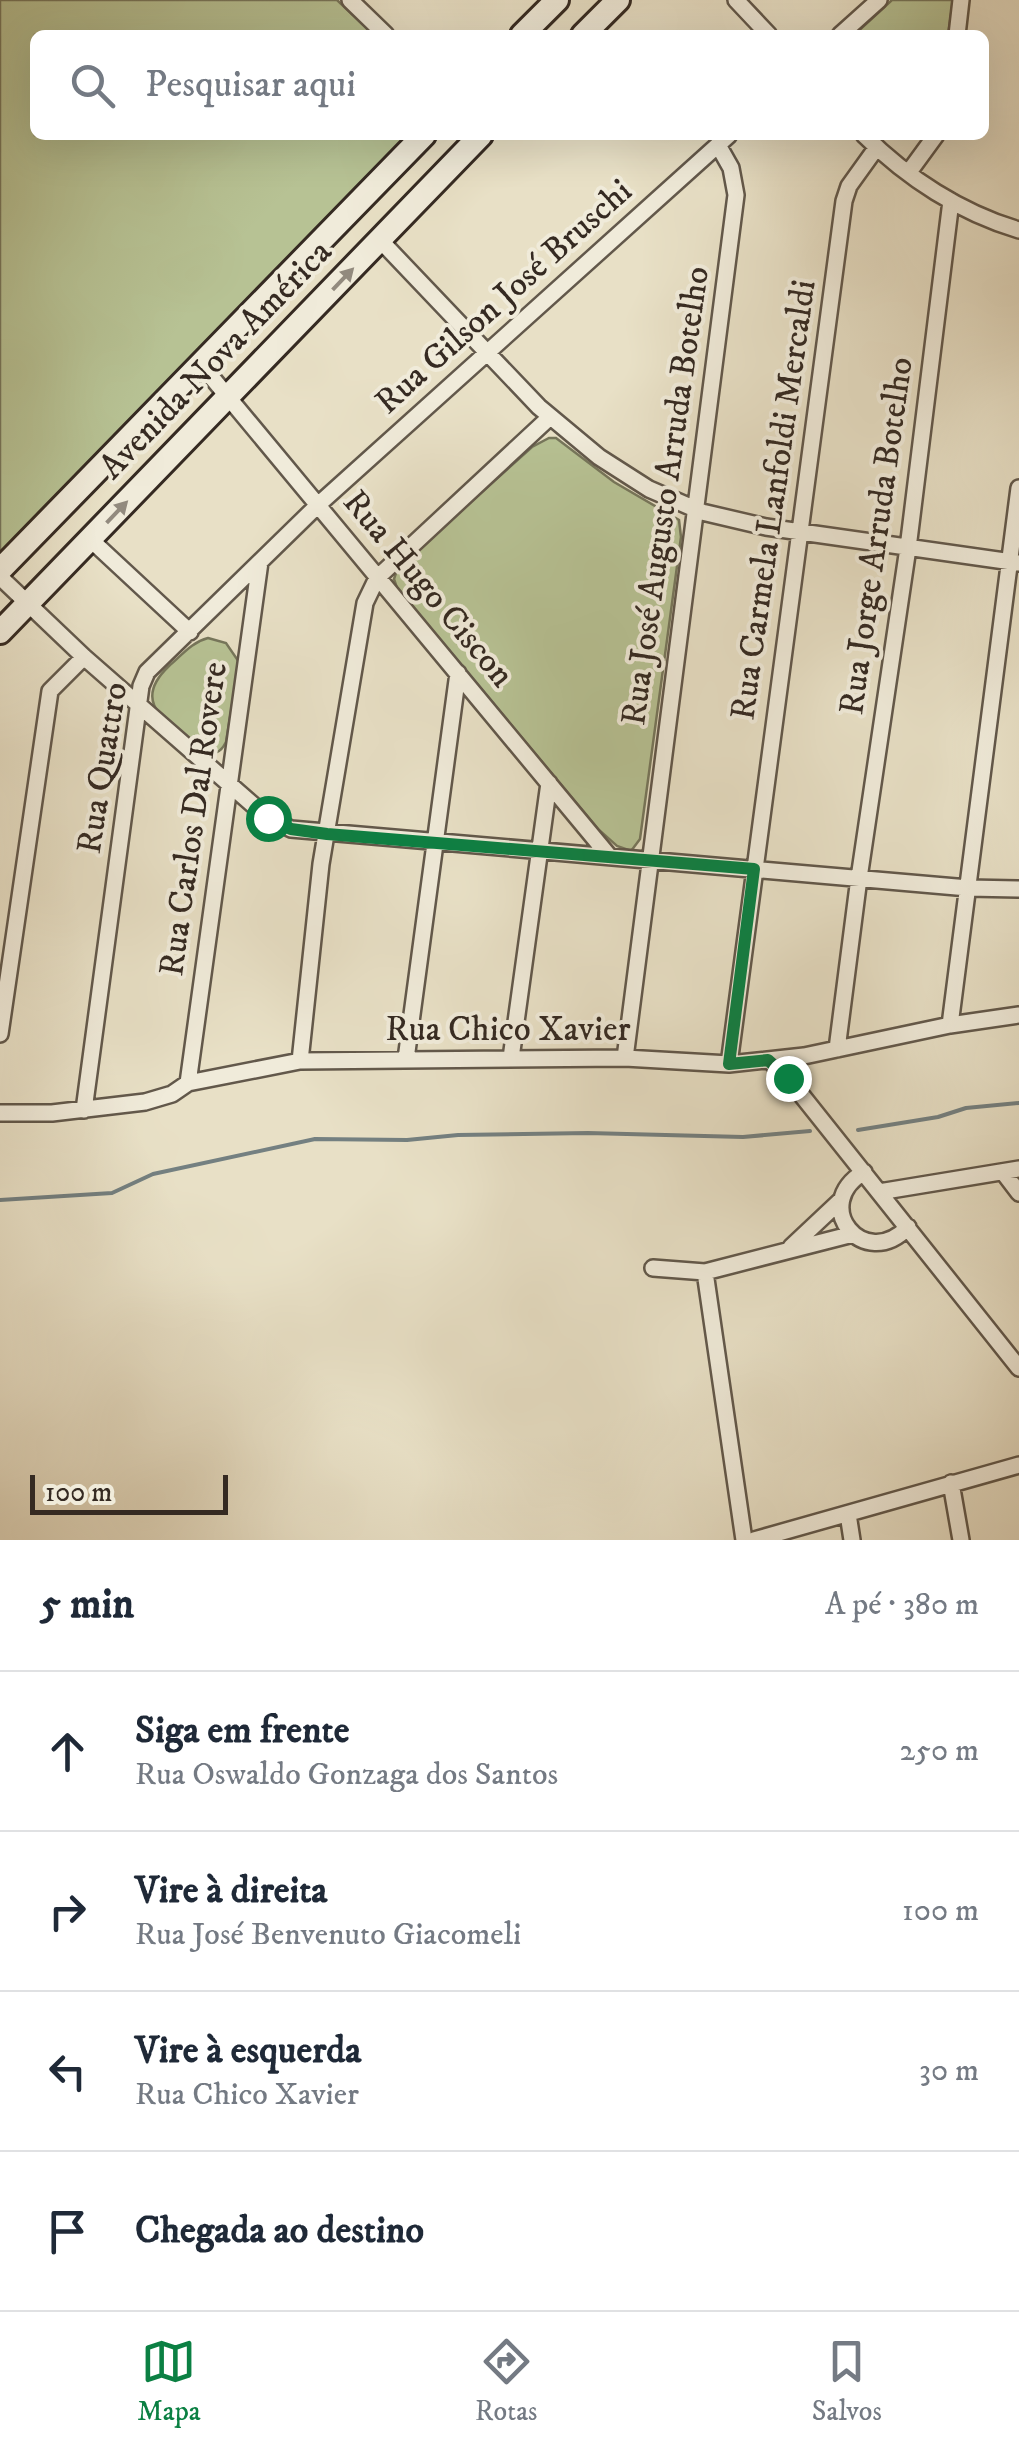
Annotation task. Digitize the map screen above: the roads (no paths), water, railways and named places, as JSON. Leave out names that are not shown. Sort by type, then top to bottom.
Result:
[{"type":"street","points":[[350,0],[381,30]]},
{"type":"street","points":[[527,30],[557,0]]},
{"type":"street","points":[[588,30],[618,0]]},
{"type":"street","points":[[736,0],[764,30]]},
{"type":"street","points":[[846,30],[880,0]]},
{"type":"street","points":[[958,30],[962,0]]},
{"type":"street","name":"Avenida Nova América","points":[[0,574],[199,362],[419,140]]},
{"type":"street","name":"Avenida Nova América","points":[[0,632],[476,140]]},
{"type":"street","name":"Rua Gilson José Bruschi","points":[[319,504],[723,140]]},
{"type":"street","name":"Rua José Augusto Arruda Botelho","points":[[625,1058],[736,194],[723,140]]},
{"type":"street","points":[[869,140],[951,202],[1019,230]]},
{"type":"street","points":[[909,172],[932,140]]},
{"type":"street","name":"Rua Carmela Lanfoldi Mercaldi","points":[[729,1064],[844,201],[877,147]]},
{"type":"street","name":"Rua Jorge Arruda Botelho","points":[[837,1049],[858,878],[908,548],[951,202]]},
{"type":"street","points":[[380,240],[550,417],[622,472],[694,510],[799,532],[1014,563]]},
{"type":"street","name":"Rua Hugo Ciscon","points":[[199,362],[609,856]]},
{"type":"street","points":[[300,1060],[327,834],[365,603],[378,578],[550,417]]},
{"type":"street","points":[[950,1025],[1014,563],[1019,488]]},
{"type":"street","name":"Rua Quattro","points":[[84,1110],[141,686],[148,672],[319,504]]},
{"type":"street","points":[[90,539],[190,632]]},
{"type":"street","name":"Rua Carlos Dal Rovere","points":[[188,1083],[260,562]]},
{"type":"street","points":[[0,574],[84,658],[268,818],[291,829],[1019,890]]},
{"type":"street","points":[[0,1034],[50,692],[84,658]]},
{"type":"street","points":[[406,1059],[458,672]]},
{"type":"street","points":[[511,1058],[549,783]]},
{"type":"street","name":"Rua Chico Xavier","points":[[0,1113],[84,1110],[145,1102],[172,1094],[188,1083],[300,1060],[625,1058],[729,1064],[1019,1016]]},
{"type":"street","points":[[768,1060],[788,1078],[1019,1368]]},
{"type":"street","points":[[880,1192],[1011,1170],[1019,1192]]},
{"type":"street","points":[[788,1250],[864,1172]]},
{"type":"street","points":[[840,1200],[844,1224],[863,1240],[888,1242],[908,1226]]},
{"type":"street","points":[[653,1268],[705,1272],[852,1234]]},
{"type":"street","points":[[705,1272],[744,1540]]},
{"type":"street","points":[[754,1540],[1019,1465]]},
{"type":"street","points":[[952,1483],[961,1540]]},
{"type":"street","points":[[848,1514],[852,1540]]},
{"type":"waterway","points":[[858,1130],[938,1117],[966,1108],[1019,1103]]},
{"type":"waterway","points":[[0,1200],[112,1193],[153,1174],[315,1139],[407,1140],[458,1135],[588,1133],[743,1137],[810,1131]]}]
